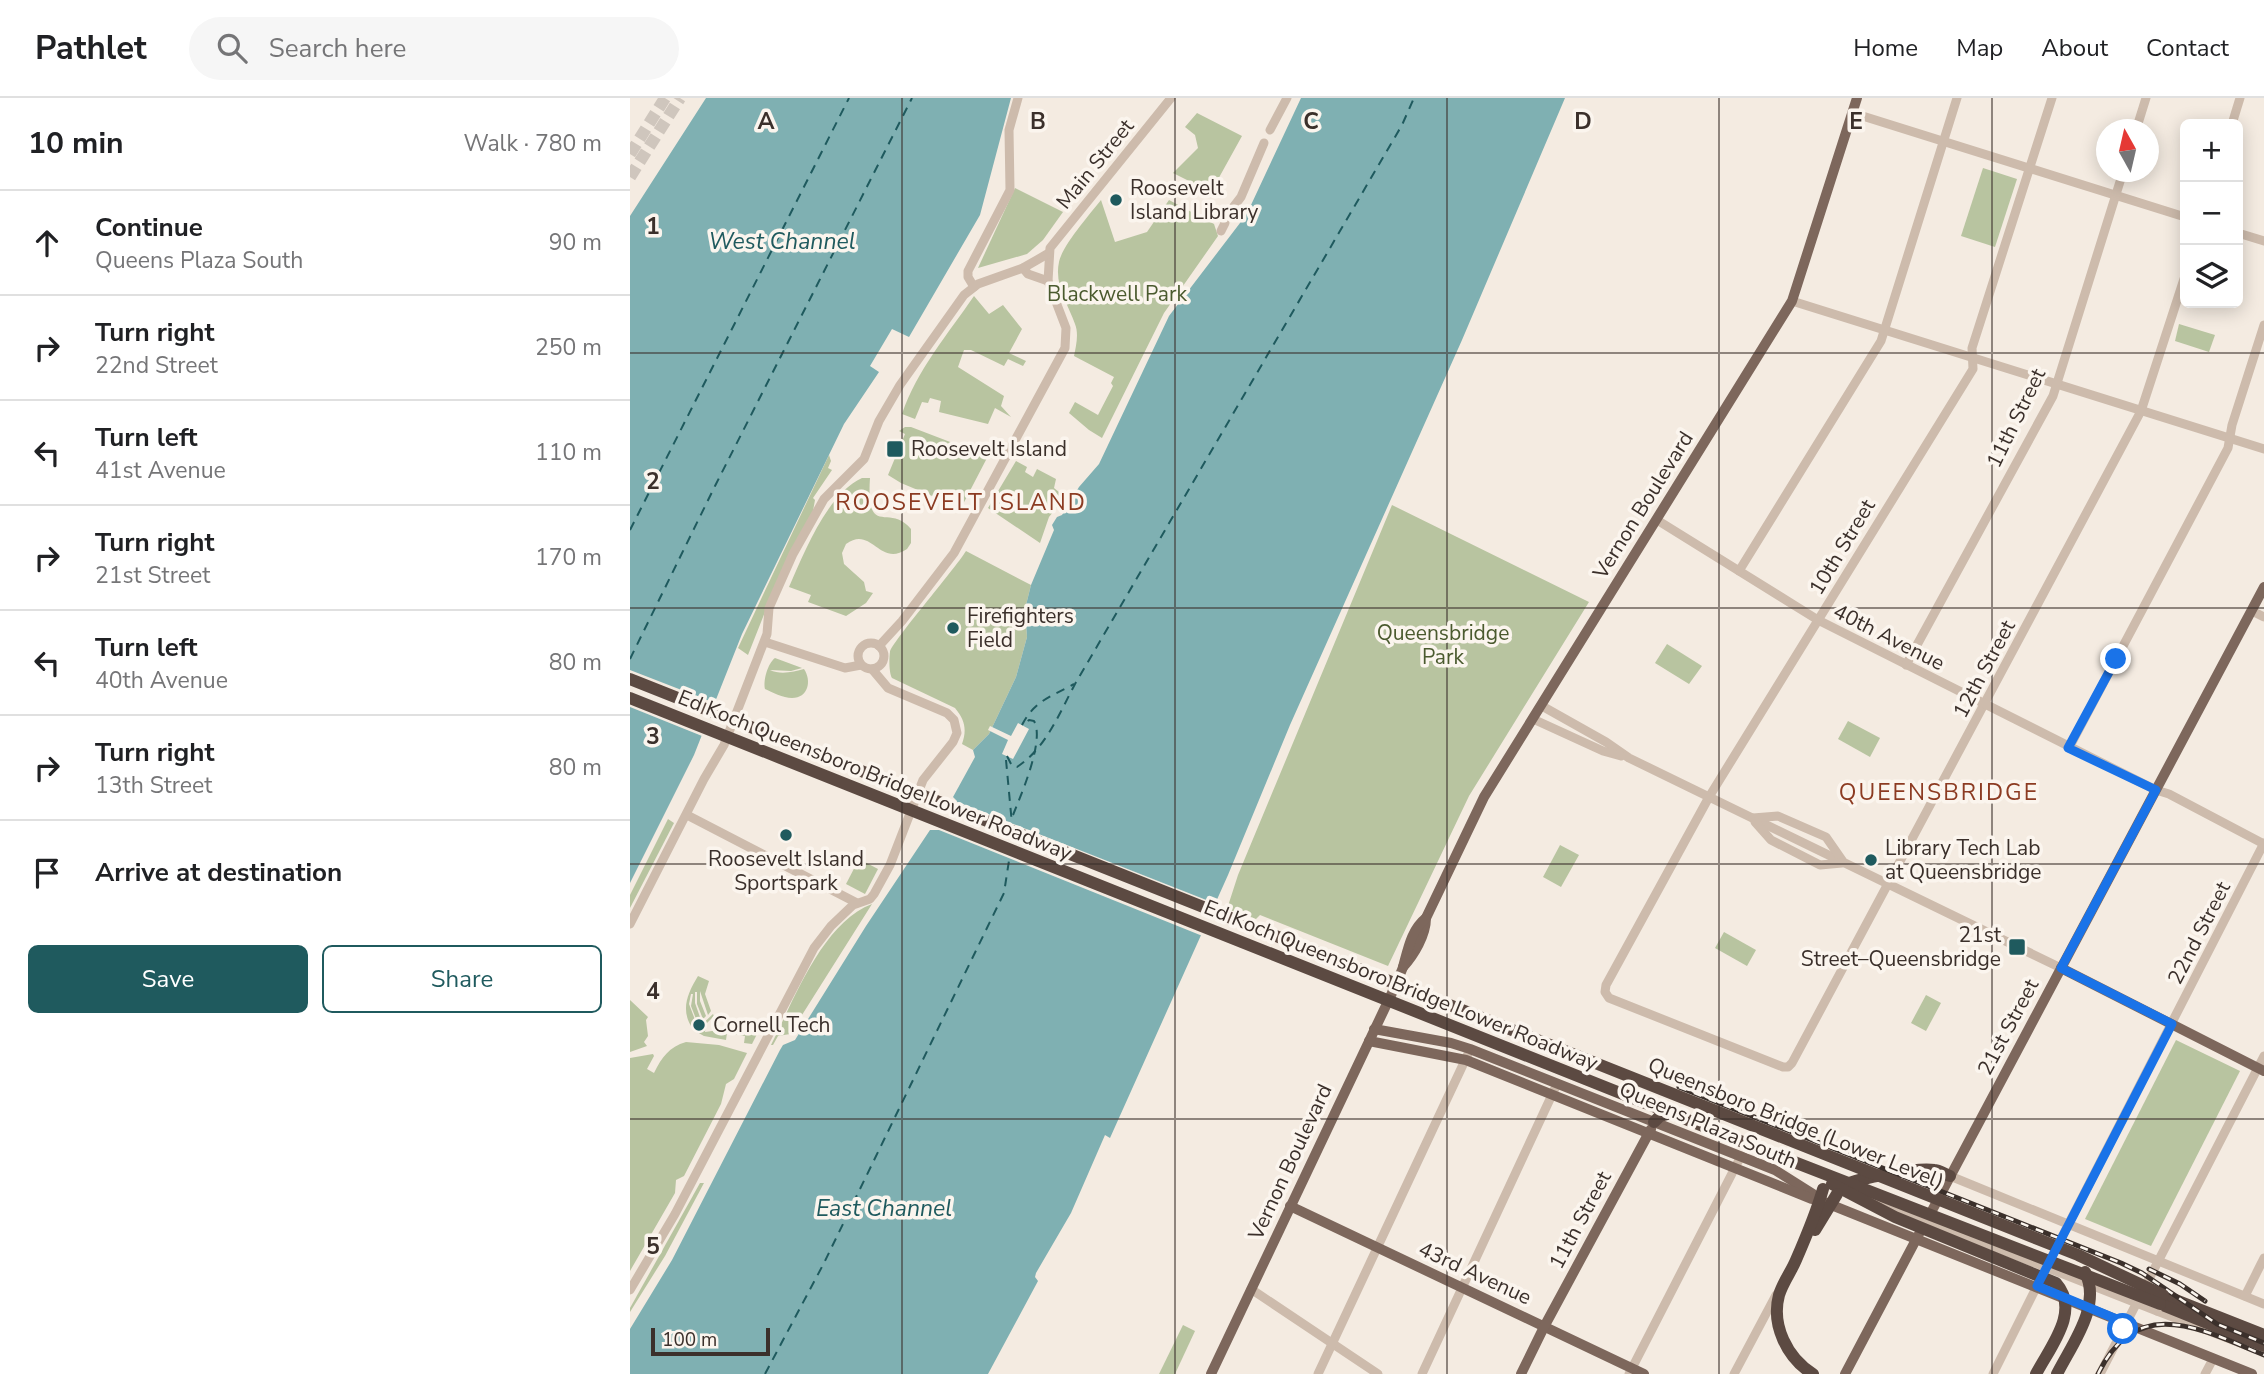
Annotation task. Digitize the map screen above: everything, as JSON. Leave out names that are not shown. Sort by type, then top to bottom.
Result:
[{"type":"highway","points":[[630,682],[2064,1256],[2079,1265],[2090,1282],[2090,1306],[2057,1374]]},
{"type":"highway","points":[[630,696],[1768,1149],[1895,1217],[2048,1278],[2061,1289],[2067,1310],[2036,1374]]},
{"type":"highway","name":"Ed Koch Queensboro Bridge Lower Roadway","points":[[630,696],[1758,1148],[2160,1304]]},
{"type":"highway","name":"Queensboro Bridge (Lower Level)","points":[[1413,994],[2066,1251],[2160,1304]]},
{"type":"highway","points":[[1651,1128],[1660,1116],[1669,1113],[1690,1115],[1810,1164],[1819,1174],[1824,1196],[1795,1264]]},
{"type":"highway","points":[[1793,1148],[1883,1193],[2056,1261],[2076,1273],[2086,1289],[2085,1307],[2051,1374]]},
{"type":"highway","points":[[1813,1374],[1790,1353],[1779,1327],[1779,1295],[1840,1189],[1851,1182],[1922,1170],[1935,1170],[1950,1176]]},
{"type":"highway","points":[[2160,1304],[2264,1335]]},
{"type":"highway","points":[[2160,1304],[2264,1346]]},
{"type":"main road","name":"Vernon Boulevard","points":[[1211,1374],[1403,967],[1411,958],[1426,927],[1426,918],[1476,812],[1792,301],[1857,98]]},
{"type":"main road","name":"21st Street","points":[[1845,1374],[2264,587]]},
{"type":"main road","points":[[2061,968],[2261,1069]]},
{"type":"main road","name":"Queens Plaza South","points":[[1374,1029],[1451,1043],[1468,1055],[1553,1095],[1741,1156],[1782,1173],[1824,1196],[1917,1239],[2252,1374]]},
{"type":"main road","name":"Queens Plaza South","points":[[1369,1041],[1468,1055],[1557,1084],[1735,1167],[1812,1199],[1824,1196]]},
{"type":"main road","name":"11th Street","points":[[1521,1374],[1651,1128]]},
{"type":"main road","name":"43rd Avenue","points":[[1290,1206],[1630,1371],[1644,1374]]},
{"type":"street","points":[[630,924],[724,745],[765,642],[771,603],[793,554],[820,506],[835,486],[863,459],[879,421],[900,385],[961,299],[974,287],[968,277],[968,271],[1010,190],[1009,130],[1018,98]]},
{"type":"street","name":"Main Street","points":[[974,287],[1023,268],[1049,253],[1072,220],[1171,98]]},
{"type":"street","points":[[1270,130],[1287,98]]},
{"type":"street","points":[[1739,571],[1881,341],[1957,98]]},
{"type":"street","name":"10th Street","points":[[1788,1067],[1609,998],[1605,992],[1606,985],[1709,797],[1973,369],[1973,346],[2052,98]]},
{"type":"street","points":[[2139,119],[2146,98]]},
{"type":"street","points":[[2234,119],[2240,98]]},
{"type":"street","points":[[1853,113],[2180,215]]},
{"type":"street","points":[[1231,210],[1241,197],[1264,143]]},
{"type":"street","name":"11th Street","points":[[1906,666],[2053,397],[2120,182]]},
{"type":"street","points":[[2243,235],[2264,241]]},
{"type":"street","points":[[879,646],[918,601],[954,553],[1065,348],[1065,324],[1048,281],[1049,253]]},
{"type":"street","points":[[1023,268],[1028,274],[1048,281]]},
{"type":"street","name":"12th Street","points":[[1788,1067],[1889,884],[2141,411],[2180,291]]},
{"type":"street","points":[[1792,301],[2264,449]]},
{"type":"street","points":[[2068,748],[2228,448],[2264,326]]},
{"type":"street","name":"40th Avenue","points":[[1657,520],[1818,620],[2068,748],[2169,794],[2264,844]]},
{"type":"street","points":[[2252,611],[2264,617]]},
{"type":"street","points":[[630,1290],[675,1214],[814,948],[831,926],[877,890],[923,780],[957,733],[949,715],[888,688],[872,669],[861,665],[845,668],[765,642]]},
{"type":"street","points":[[861,665],[858,654],[861,647],[869,643],[879,646]]},
{"type":"street","points":[[872,669],[880,665],[883,658],[879,646]]},
{"type":"street","points":[[630,704],[2160,1304],[2264,1353]]},
{"type":"street","points":[[1542,706],[1629,758],[2061,968]]},
{"type":"street","points":[[1533,719],[1603,751],[1629,758]]},
{"type":"street","points":[[687,815],[857,903]]},
{"type":"street","points":[[1752,818],[1778,816],[1826,837],[1844,863]]},
{"type":"street","name":"22nd Street","points":[[1993,1374],[2264,844]]},
{"type":"street","points":[[1318,1374],[1468,1055]]},
{"type":"street","points":[[2100,1374],[2261,1069],[2264,1056]]},
{"type":"street","points":[[1422,1374],[1557,1084]]},
{"type":"street","points":[[1630,1371],[1741,1156]]},
{"type":"street","points":[[1950,1176],[2264,1304]]},
{"type":"street","points":[[1734,1374],[1824,1196]]},
{"type":"street","points":[[2245,1296],[2264,1258]]},
{"type":"street","points":[[1251,1289],[1378,1374]]},
{"type":"street","points":[[2205,1374],[2213,1359]]},
{"type":"green space","points":[[1197,113],[1242,136],[1211,192],[1173,173],[1198,148],[1195,135],[1185,127]]},
{"type":"green space","points":[[1983,168],[2017,179],[1995,247],[1961,236]]},
{"type":"green space","points":[[1015,188],[1063,212],[1043,240],[1027,254],[978,268]]},
{"type":"green space","name":"Blackwell Park","points":[[1101,200],[1115,242],[1147,232],[1169,200],[1214,224],[1218,236],[1164,313],[1102,438],[1069,413],[1075,402],[1098,415],[1113,386],[1111,383],[1114,377],[1074,356],[1076,328],[1058,279],[1061,255]]},
{"type":"green space","points":[[974,296],[989,314],[1003,305],[1022,329],[1009,353],[1026,361],[1023,366],[1008,359],[1004,366],[971,350],[964,350],[958,367],[1004,396],[1001,406],[1011,417],[995,408],[988,424],[939,412],[941,401],[930,398],[928,403],[922,402],[915,419],[902,414],[925,367]]},
{"type":"green space","points":[[2179,324],[2215,335],[2209,352],[2175,341]]},
{"type":"green space","points":[[911,427],[987,458],[961,508],[888,475],[905,434],[899,431]]},
{"type":"green space","points":[[829,455],[831,461],[828,468],[832,470],[813,498],[813,511],[776,584],[748,655],[738,648]]},
{"type":"green space","points":[[1016,461],[1027,467],[1025,472],[1033,477],[1037,469],[1056,479],[1054,488],[1065,497],[1049,517],[1040,543],[988,508]]},
{"type":"green space","points":[[862,478],[870,478],[870,497],[875,514],[903,522],[911,529],[911,543],[907,549],[889,554],[863,539],[846,544],[842,553],[844,564],[864,582],[866,591],[873,593],[866,603],[846,616],[808,602],[811,595],[789,587],[809,542],[827,511],[849,486]]},
{"type":"green space","name":"Queensbridge Park","points":[[1392,505],[1589,602],[1469,796],[1388,966],[1260,915],[1256,919],[1227,909],[1238,875]]},
{"type":"green space","points":[[966,551],[1031,585],[1025,609],[1027,637],[1016,677],[989,734],[973,750],[962,744],[964,725],[955,708],[892,678],[890,673],[890,652],[893,646]]},
{"type":"green space","points":[[1667,644],[1702,666],[1689,684],[1655,663]]},
{"type":"green space","points":[[775,658],[802,668],[791,671],[770,670],[774,672],[787,672],[804,669],[808,683],[802,695],[789,698],[765,689],[767,672]]},
{"type":"green space","points":[[1848,721],[1880,738],[1870,757],[1838,739]]},
{"type":"green space","points":[[668,819],[674,823],[630,908],[630,895]]},
{"type":"green space","points":[[1560,845],[1579,855],[1561,887],[1543,877]]},
{"type":"green space","points":[[859,859],[878,869],[865,894],[846,884]]},
{"type":"green space","points":[[872,904],[790,1034],[778,1036],[771,1045],[811,965],[824,945],[854,914]]},
{"type":"green space","points":[[1724,932],[1756,950],[1747,966],[1715,948]]},
{"type":"green space","points":[[698,976],[709,981],[705,994],[711,1011],[708,1015],[700,991],[700,1001],[706,1016],[703,1019],[695,992],[695,1003],[701,1020],[698,1024],[691,1006],[691,994],[689,1004],[697,1025],[693,1029],[687,1016],[686,1002]]},
{"type":"green space","points":[[1926,995],[1941,1003],[1926,1031],[1911,1023]]},
{"type":"green space","points":[[630,1000],[648,1017],[648,1036],[644,1042],[647,1046],[630,1052]]},
{"type":"green space","points":[[713,1014],[706,1024],[705,1032],[762,1024],[752,1044],[744,1043],[745,1036],[727,1033],[726,1040],[704,1036],[695,1031]]},
{"type":"green space","points":[[2176,1040],[2240,1071],[2151,1246],[2085,1219]]},
{"type":"green space","points":[[686,1042],[719,1045],[747,1053],[734,1079],[726,1084],[721,1104],[684,1176],[676,1180],[675,1193],[630,1271],[630,1058],[653,1054],[647,1069],[654,1073],[667,1053]]},
{"type":"green space","points":[[700,1183],[704,1183],[665,1256],[630,1312],[630,1308]]},
{"type":"green space","points":[[1183,1325],[1195,1331],[1175,1374],[1159,1374]]},
{"type":"water","name":"West Channel","points":[[706,98],[1011,98],[980,215],[909,337],[892,329],[870,366],[879,372],[844,424],[742,634],[694,755],[630,883],[630,216]]},
{"type":"water","name":"East Channel","points":[[1301,98],[1565,98],[1462,340],[1290,725],[1228,875],[1110,1138],[1105,1135],[1071,1213],[1036,1273],[1038,1281],[988,1374],[630,1374],[630,1329],[672,1260],[780,1050],[783,1045],[795,1040],[930,830],[940,830],[957,801],[953,797],[975,757],[973,750],[989,734],[1016,677],[1027,637],[1025,609],[1031,585],[1054,530],[1052,525],[1099,464],[1169,316],[1251,205]]},
{"type":"pier","points":[[630,670],[715,703],[717,698],[720,699],[703,742],[700,741],[702,736],[630,707]]},
{"type":"pier","points":[[1018,723],[1029,729],[1013,759],[1002,754],[1008,740],[988,730],[990,726],[1011,736]]},
{"type":"pier","points":[[950,799],[1219,905],[1205,937],[929,826],[938,827],[952,802]]},
{"type":"ferry route","points":[[630,530],[849,98]]},
{"type":"ferry route","points":[[630,659],[912,98]]},
{"type":"ferry route","points":[[1007,756],[1012,766],[1017,767],[1036,750],[1051,730],[1075,684],[1402,125],[1414,98]]},
{"type":"ferry route","points":[[1022,725],[1038,705],[1074,684]]},
{"type":"ferry route","points":[[1013,815],[1031,768],[1036,741],[1034,721],[1029,720],[1022,725]]},
{"type":"ferry route","points":[[1006,760],[1012,824]]},
{"type":"ferry route","points":[[765,1374],[824,1263],[1004,893],[1010,854]]},
{"type":"tunnel","points":[[630,154],[665,98]]},
{"type":"tunnel","points":[[630,177],[680,98]]},
{"type":"railway","points":[[1679,1087],[2121,1263],[2142,1273],[2217,1324],[2264,1343]]},
{"type":"railway","points":[[2149,1269],[2180,1284],[2205,1301]]},
{"type":"railway","points":[[2098,1374],[2114,1349],[2132,1333],[2151,1326],[2172,1324],[2194,1328],[2264,1355]]},
{"type":"place","name":"Roosevelt Island Library","points":[[1116,200]]},
{"type":"place","name":"Roosevelt Island","points":[[895,449]]},
{"type":"place","name":"Firefighters Field","points":[[953,628]]},
{"type":"place","name":"Roosevelt Island Sportspark","points":[[786,835]]},
{"type":"place","name":"Library Tech Lab at Queensbridge","points":[[1871,860]]},
{"type":"place","name":"21st Street–Queensbridge","points":[[2017,947]]},
{"type":"place","name":"Cornell Tech","points":[[699,1025]]},
{"type":"district","name":"ROOSEVELT ISLAND","points":[[961,502]]},
{"type":"district","name":"QUEENSBRIDGE","points":[[1939,792]]},
{"type":"route","points":[[2116,659],[2068,748],[2156,790],[2061,968],[2172,1024],[2037,1286],[2126,1323],[2123,1329]]}]
